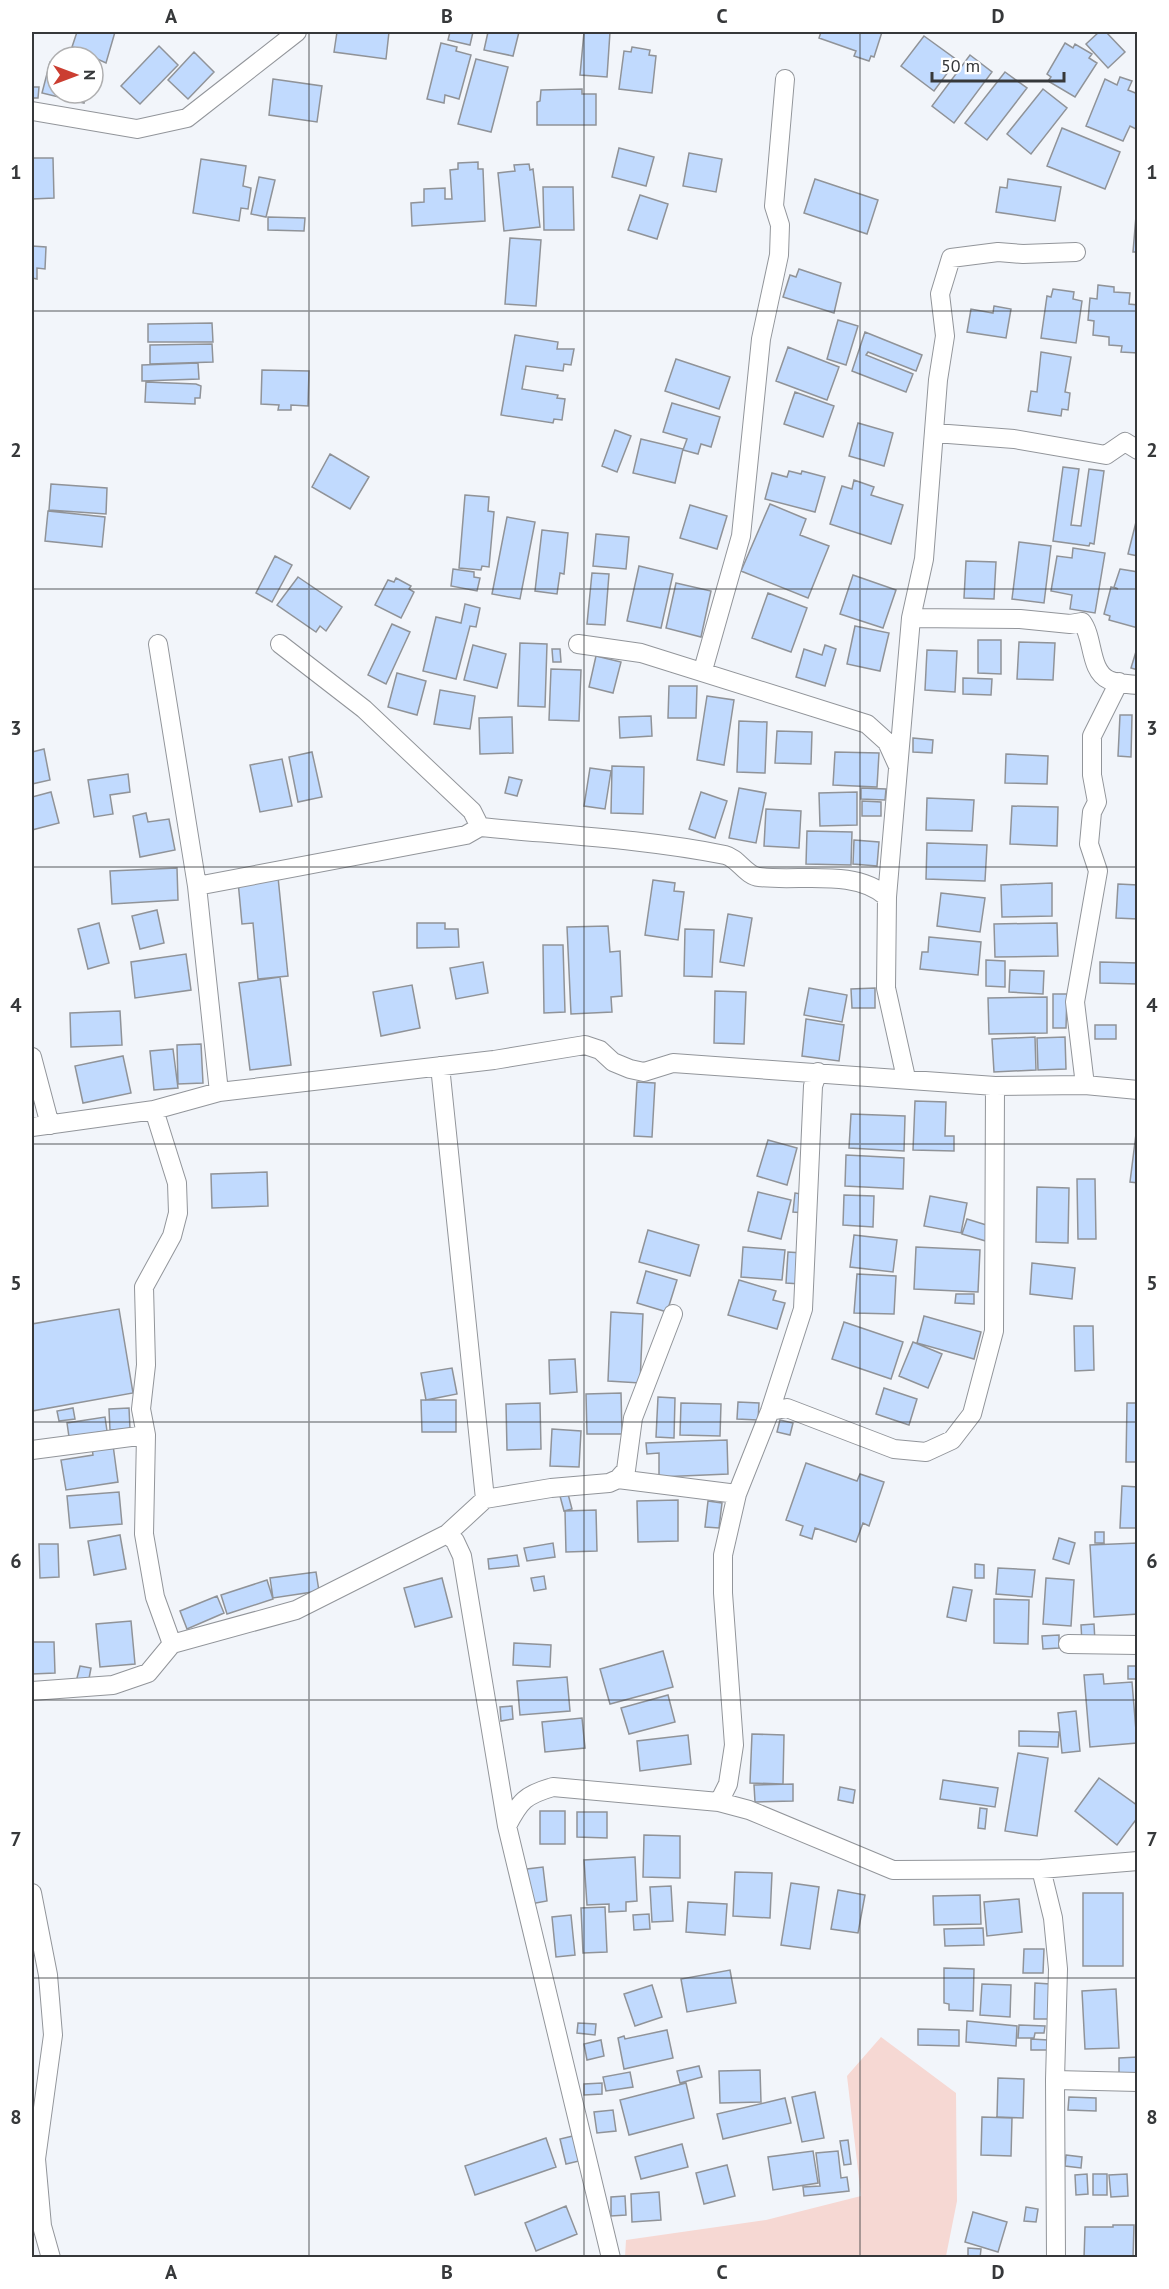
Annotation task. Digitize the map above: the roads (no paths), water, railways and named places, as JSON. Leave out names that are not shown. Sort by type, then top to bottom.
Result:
[{"type":"street","points":[[32,111],[137,129],[187,118],[297,32]]},
{"type":"street","points":[[703,670],[741,536],[761,339],[779,255],[780,225],[774,206],[785,80]]},
{"type":"street","points":[[906,1078],[886,988],[887,897],[911,618],[924,559],[938,380],[945,336],[939,294],[951,258],[998,252],[1023,254],[1076,252]]},
{"type":"street","points":[[935,433],[1014,439],[1106,455],[1125,442],[1137,450]]},
{"type":"street","points":[[911,618],[1020,619],[1070,624],[1082,622],[1089,631],[1095,661],[1100,672],[1109,680],[1137,685]]},
{"type":"street","points":[[158,644],[197,886],[219,1092]]},
{"type":"street","points":[[280,644],[364,709],[472,811],[480,827]]},
{"type":"street","points":[[578,644],[642,653],[703,670],[867,724],[887,742],[899,769]]},
{"type":"street","points":[[1085,1084],[1076,1002],[1098,872],[1089,844],[1092,812],[1097,802],[1092,775],[1092,736],[1119,682]]},
{"type":"street","points":[[197,886],[466,835],[480,827],[666,846],[729,856],[756,877],[855,881],[874,886],[887,897]]},
{"type":"street","points":[[32,1127],[154,1110],[219,1092],[440,1066],[585,1045],[600,1050],[613,1062],[644,1071],[674,1063],[995,1086],[1085,1084],[1137,1090]]},
{"type":"street","points":[[32,1058],[50,1125]]},
{"type":"street","points":[[440,1066],[486,1499]]},
{"type":"street","points":[[719,1802],[728,1784],[734,1745],[723,1593],[723,1555],[737,1494],[770,1411],[803,1309],[813,1086],[818,1072]]},
{"type":"street","points":[[770,1411],[787,1408],[894,1449],[926,1452],[952,1440],[972,1414],[994,1331],[995,1086]]},
{"type":"street","points":[[154,1110],[177,1183],[178,1213],[172,1236],[144,1287],[147,1365],[141,1409],[146,1435],[144,1534],[155,1597],[172,1644]]},
{"type":"street","points":[[32,1691],[113,1685],[148,1673],[172,1644],[296,1610],[447,1534],[486,1499],[550,1488],[609,1483],[618,1479],[626,1470],[633,1418],[673,1314]]},
{"type":"street","points":[[32,1450],[146,1435]]},
{"type":"street","points":[[618,1479],[737,1494]]},
{"type":"street","points":[[447,1534],[455,1541],[462,1556],[507,1826],[611,2258]]},
{"type":"street","points":[[1068,1644],[1137,1645]]},
{"type":"street","points":[[507,1826],[519,1802],[534,1792],[553,1787],[719,1802],[749,1810],[893,1870],[1041,1869],[1137,1862]]},
{"type":"street","points":[[1041,1869],[1053,1918],[1058,1969],[1055,2080],[1056,2258]]},
{"type":"street","points":[[32,1893],[48,1975],[53,2036],[36,2159],[42,2226],[51,2258]]},
{"type":"street","points":[[1055,2080],[1137,2082]]}]
